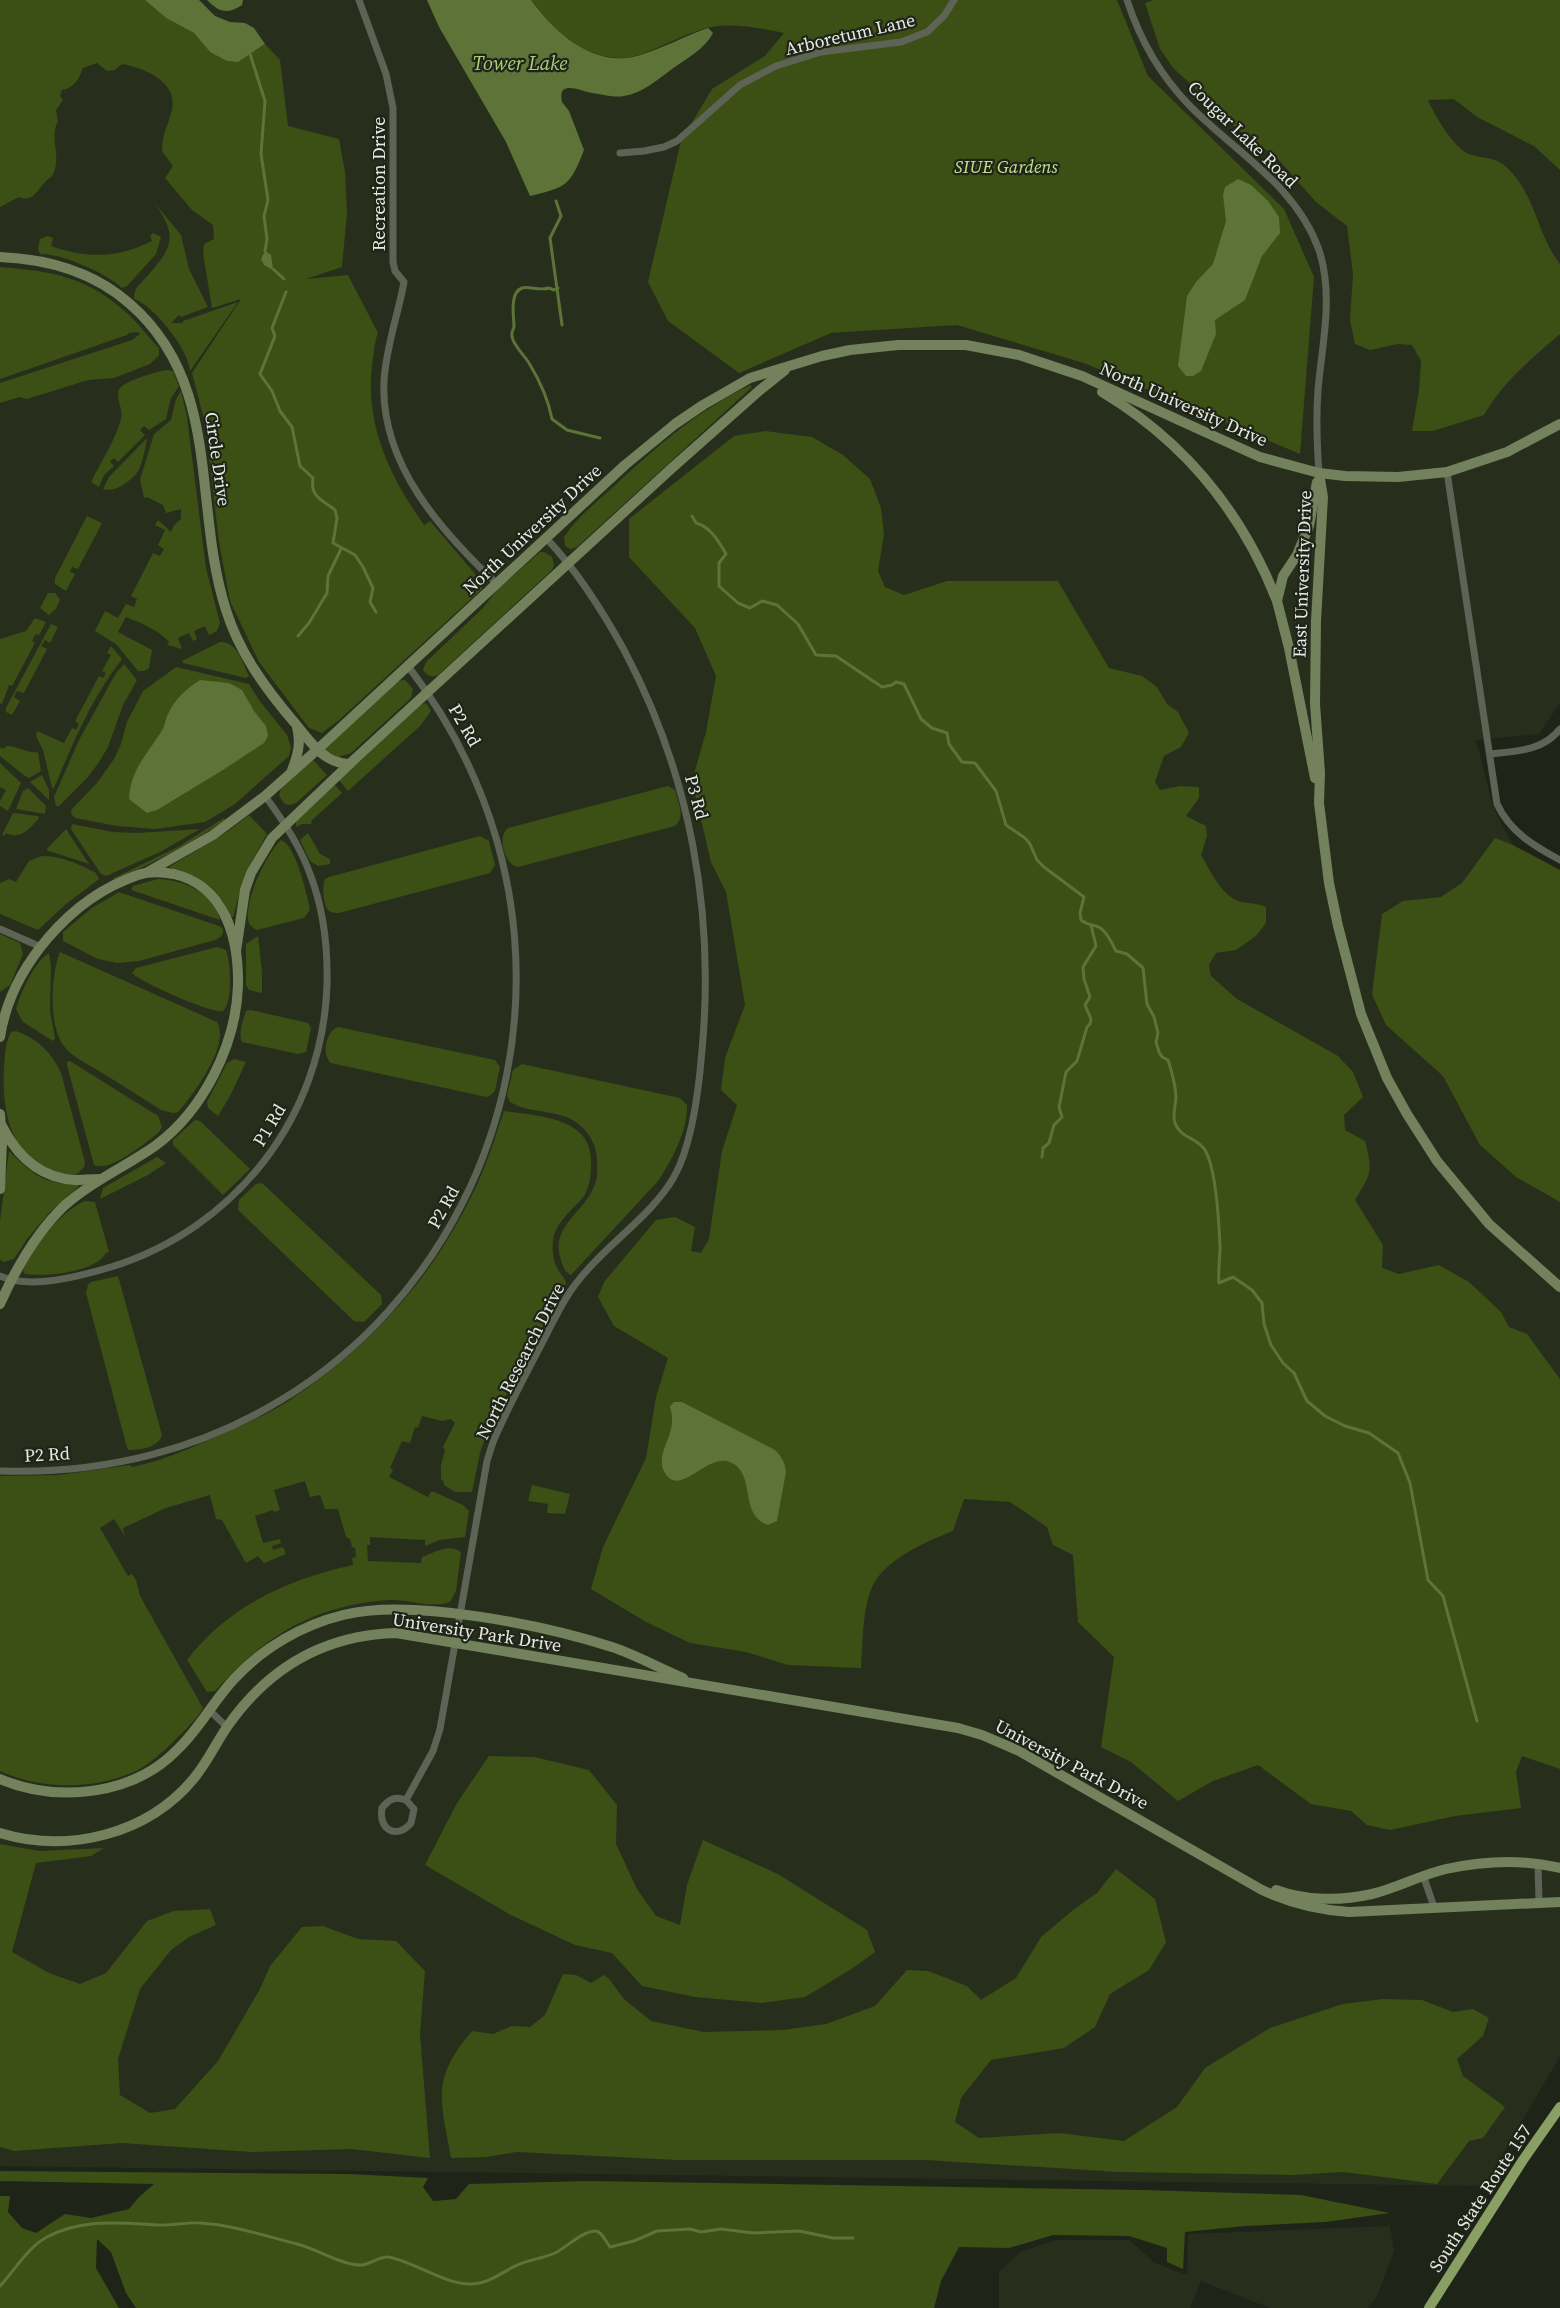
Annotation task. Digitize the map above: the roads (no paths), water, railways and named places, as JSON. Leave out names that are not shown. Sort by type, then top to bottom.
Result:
[{"type":"main road","name":"Circle Drive","points":[[0,257],[50,263],[101,282],[136,309],[161,339],[181,372],[194,408],[216,566],[226,610],[243,652],[273,698],[327,759],[337,764],[349,764]]},
{"type":"main road","name":"North University Drive","points":[[0,1037],[3,1006],[28,965],[41,948],[83,906],[117,885],[146,873],[213,835],[265,796],[625,465],[675,424],[750,378],[850,350],[938,344],[993,349],[1082,376],[1234,447],[1286,465],[1319,473],[1372,478],[1447,472],[1507,452],[1560,424]]},
{"type":"main road","name":"North University Drive","points":[[236,951],[241,906],[251,873],[268,842],[285,824],[731,415],[790,367]]},
{"type":"main road","points":[[1063,369],[1122,404],[1144,420],[1169,440],[1199,471],[1225,502],[1243,529],[1267,574],[1277,601]]},
{"type":"main road","name":"East University Drive","points":[[1319,473],[1309,526],[1297,555],[1283,576],[1277,601],[1289,648],[1319,800],[1329,883],[1348,969],[1361,1014],[1387,1078],[1419,1134],[1462,1194],[1489,1224],[1560,1287]]},
{"type":"main road","name":"East University Drive","points":[[1319,473],[1323,497],[1316,621],[1315,704],[1320,773],[1319,800]]},
{"type":"main road","points":[[291,773],[299,749],[296,724]]},
{"type":"main road","points":[[0,1304],[5,1279],[47,1224],[99,1179],[131,1162],[159,1143],[178,1125],[204,1092],[223,1055],[235,1014],[238,988],[236,951],[223,911],[218,900],[207,890],[182,876],[168,873],[146,873]]},
{"type":"main road","points":[[0,1114],[2,1126],[0,1189]]},
{"type":"main road","points":[[2,1126],[17,1152],[40,1171],[66,1179],[99,1179]]},
{"type":"main road","name":"University Park Drive","points":[[0,1779],[23,1787],[63,1793],[108,1788],[146,1773],[188,1739],[228,1686],[250,1664],[281,1641],[320,1622],[343,1615],[391,1609],[461,1615],[536,1628],[612,1647],[703,1685]]},
{"type":"main road","name":"University Park Drive","points":[[0,1833],[31,1840],[69,1841],[93,1838],[133,1825],[159,1810],[182,1791],[211,1757],[227,1727],[242,1707],[269,1680],[301,1657],[335,1642],[396,1633],[958,1728],[982,1735],[1019,1751],[1278,1897],[1314,1908],[1349,1912],[1539,1901],[1560,1902]]},
{"type":"main road","name":"University Park Drive","points":[[1237,1875],[1282,1892],[1324,1899],[1373,1894],[1424,1875],[1472,1864],[1538,1864],[1560,1868]]},
{"type":"main road","name":"South State Route 157","points":[[1429,2308],[1522,2160],[1560,2107]]},
{"type":"street","name":"Recreation Drive","points":[[359,0],[386,74],[393,119],[393,262],[394,271],[404,282],[388,355],[384,382],[385,410],[394,445],[404,470],[418,494],[460,547],[497,584]]},
{"type":"street","name":"Arboretum Lane","points":[[620,153],[644,151],[677,141],[740,86],[776,66],[821,52],[901,42],[927,32],[944,16],[954,0]]},
{"type":"street","name":"Cougar Lake Road","points":[[1127,0],[1145,47],[1173,87],[1206,121],[1239,148],[1280,188],[1305,219],[1316,243],[1324,268],[1327,308],[1318,394],[1319,473]]},
{"type":"street","points":[[1447,472],[1497,804],[1503,817],[1525,840],[1560,860]]},
{"type":"street","name":"P3 Rd","points":[[547,539],[569,563],[603,615],[633,669],[666,742],[686,809],[700,877],[706,945],[705,1025],[697,1096]]},
{"type":"street","name":"P2 Rd","points":[[0,1471],[101,1465],[150,1455],[221,1430],[278,1400],[332,1363],[380,1320],[426,1264],[462,1206],[483,1160],[504,1095],[516,1023],[517,953],[507,875],[494,825],[463,750],[428,692],[408,666]]},
{"type":"street","points":[[1491,754],[1517,752],[1540,746],[1554,737],[1560,729]]},
{"type":"street","name":"P1 Rd","points":[[5,1279],[60,1279],[92,1273],[133,1260],[166,1245],[230,1201],[278,1144],[301,1100],[314,1066],[324,1017],[327,968],[323,924],[313,882],[285,824],[265,796]]},
{"type":"street","points":[[0,929],[41,948]]},
{"type":"street","name":"North Research Drive","points":[[406,1800],[429,1758],[440,1729],[488,1461],[502,1421],[552,1323],[576,1283],[597,1258],[648,1209],[673,1178],[684,1154],[697,1096]]},
{"type":"street","points":[[210,1710],[227,1727]]},
{"type":"street","points":[[398,1797],[406,1800],[414,1809],[411,1823],[396,1833],[386,1828],[382,1823],[381,1815],[386,1802],[398,1797]]},
{"type":"street","points":[[1538,1864],[1539,1901]]},
{"type":"street","points":[[1424,1875],[1434,1907]]},
{"type":"water","points":[[145,0],[199,0],[215,16],[230,22],[245,23],[254,28],[265,44],[238,62],[227,61],[210,52],[194,33],[166,18]]},
{"type":"water","points":[[207,0],[243,0],[242,5],[223,11]]},
{"type":"water","name":"Tower Lake","points":[[427,0],[531,0],[549,22],[572,41],[598,55],[612,58],[645,54],[708,28],[713,33],[695,53],[650,86],[637,92],[616,97],[571,88],[563,91],[562,102],[569,111],[584,150],[575,171],[566,183],[552,190],[530,196],[506,142],[439,27]]},
{"type":"water","points":[[1238,179],[1251,185],[1268,201],[1279,217],[1280,233],[1262,256],[1245,300],[1215,320],[1216,334],[1201,371],[1193,376],[1186,376],[1178,366],[1187,296],[1196,282],[1213,264],[1226,221],[1223,195],[1225,187]]},
{"type":"water","points":[[265,251],[271,255],[273,269],[264,265],[261,259]]},
{"type":"water","points":[[200,680],[229,683],[242,690],[266,726],[268,736],[264,743],[223,770],[157,810],[147,813],[129,799],[132,780],[140,763],[162,730],[174,704]]},
{"type":"water","points":[[674,1402],[682,1402],[775,1450],[784,1462],[786,1472],[777,1521],[768,1525],[759,1520],[750,1504],[743,1475],[738,1467],[730,1462],[712,1463],[678,1481],[671,1479],[665,1473],[662,1457],[672,1426],[670,1406]]},
{"type":"waterway","points":[[250,54],[265,101],[261,154],[268,200],[264,216],[267,239],[265,251]]},
{"type":"waterway","points":[[556,201],[561,216],[550,238],[562,325]]},
{"type":"waterway","points":[[273,269],[284,279]]},
{"type":"waterway","points":[[558,288],[554,290],[522,288],[518,291],[514,300],[513,339],[540,383],[552,419],[567,430],[600,438]]},
{"type":"waterway","points":[[286,292],[272,328],[275,336],[260,374],[272,391],[280,411],[292,427],[300,466],[313,478],[315,494],[335,510],[337,518],[333,543],[355,555],[363,567],[373,588],[370,602],[376,612]]},
{"type":"waterway","points":[[692,516],[696,523],[706,528],[714,536],[726,554],[719,563],[719,586],[738,603],[750,608],[762,601],[777,605],[798,624],[816,655],[836,656],[882,687],[896,682],[904,684],[921,719],[932,728],[947,733],[949,744],[962,762],[975,763],[996,791],[1006,825],[1025,838],[1037,860],[1044,867],[1084,897],[1080,913],[1081,920],[1103,930],[1116,951],[1127,954],[1143,968],[1147,1004],[1154,1017],[1158,1033],[1156,1042],[1162,1057],[1168,1060],[1174,1082],[1175,1123],[1181,1132],[1202,1146],[1212,1169],[1219,1224],[1219,1283],[1233,1277],[1252,1290],[1262,1303],[1264,1324],[1271,1345],[1283,1363],[1294,1373],[1307,1401],[1325,1416],[1345,1426],[1369,1433],[1398,1453],[1410,1483],[1428,1580],[1443,1596],[1477,1721]]},
{"type":"waterway","points":[[298,636],[309,623],[327,593],[328,576],[341,549]]},
{"type":"waterway","points":[[1042,1157],[1043,1148],[1049,1143],[1054,1125],[1062,1117],[1059,1107],[1066,1072],[1077,1061],[1087,1027],[1090,1024],[1091,1019],[1085,1005],[1090,997],[1083,967],[1096,946],[1091,925]]},
{"type":"waterway","points":[[0,2286],[40,2241],[74,2227],[102,2223],[213,2224],[297,2244],[355,2265],[388,2257],[445,2279],[469,2284],[485,2282],[520,2264],[555,2253],[579,2237],[595,2231],[601,2234],[610,2247],[634,2241],[657,2231],[690,2229],[701,2232],[721,2229],[753,2233],[799,2231],[833,2238],[853,2238]]},
{"type":"park label","name":"SIUE Gardens","points":[[1006,166]]}]
